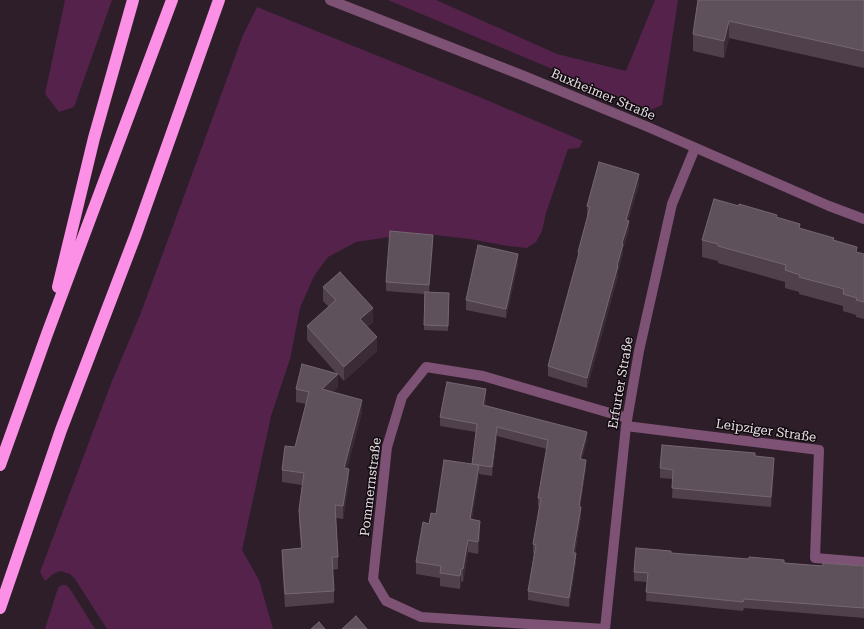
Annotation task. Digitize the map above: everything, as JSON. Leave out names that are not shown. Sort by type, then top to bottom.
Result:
[{"type":"highway","points":[[47,334],[92,146],[133,0]]},
{"type":"highway","points":[[0,465],[47,334],[172,0]]},
{"type":"highway","points":[[0,608],[61,430],[136,234],[219,1]]},
{"type":"street","name":"Buxheimer Straße","points":[[330,0],[524,76],[864,219]]},
{"type":"street","name":"Erfurter Straße","points":[[605,629],[627,422],[639,351],[672,204],[695,148]]},
{"type":"street","name":"Pommernstraße","points":[[605,629],[421,617],[386,601],[373,579],[387,447],[402,397],[426,367],[483,376],[627,422]]},
{"type":"street","name":"Leipziger Straße","points":[[627,422],[819,450],[815,558],[864,562]]},
{"type":"shaded area","points":[[65,0],[112,0],[74,107],[59,112],[45,94]]},
{"type":"shaded area","points":[[388,0],[436,0],[557,54],[626,71],[655,0],[678,0],[662,105],[650,110]]},
{"type":"shaded area","points":[[257,7],[477,96],[583,141],[579,148],[568,149],[546,213],[542,231],[536,242],[527,248],[427,234],[396,236],[356,242],[328,257],[314,276],[300,308],[290,359],[271,416],[242,550],[259,580],[273,629],[107,629],[75,579],[70,574],[60,571],[53,574],[45,581],[40,572],[112,381],[140,315],[243,35]]},
{"type":"shaded area","points":[[62,585],[66,585],[70,589],[95,629],[45,629],[58,588]]},
{"type":"building","points":[[698,0],[864,0],[864,51],[729,21],[724,41],[693,34]]},
{"type":"building","points":[[599,162],[639,174],[626,220],[629,221],[622,243],[618,266],[587,378],[548,366],[579,253],[578,252],[590,207],[587,206]]},
{"type":"building","points":[[714,199],[739,206],[739,204],[777,215],[776,217],[800,224],[799,228],[834,238],[833,240],[857,247],[856,252],[864,254],[864,302],[856,300],[857,298],[843,294],[844,289],[799,277],[800,275],[785,270],[786,265],[702,240]]},
{"type":"building","points":[[390,231],[433,235],[429,285],[386,282]]},
{"type":"building","points":[[478,245],[518,254],[506,309],[466,300]]},
{"type":"building","points":[[340,272],[373,308],[360,319],[377,337],[344,367],[307,326],[336,300],[323,287]]},
{"type":"building","points":[[425,292],[449,293],[448,326],[424,325]]},
{"type":"building","points":[[302,364],[338,374],[322,389],[362,400],[344,468],[349,469],[343,506],[335,505],[338,557],[332,557],[334,591],[285,594],[282,550],[302,548],[299,510],[304,473],[282,470],[285,446],[295,447],[309,392],[296,389]]},
{"type":"building","points":[[447,382],[486,389],[483,405],[587,432],[580,459],[586,460],[579,507],[581,507],[573,553],[576,553],[569,598],[528,591],[536,545],[533,544],[541,498],[538,498],[548,440],[497,427],[492,467],[472,464],[477,424],[440,417]]},
{"type":"building","points":[[662,445],[755,453],[755,456],[774,458],[771,497],[672,488],[673,470],[660,468]]},
{"type":"building","points":[[444,460],[479,465],[470,519],[480,521],[478,542],[468,540],[463,569],[461,569],[460,576],[440,573],[441,566],[416,562],[423,522],[429,524],[431,513],[436,514]]},
{"type":"building","points":[[636,548],[671,551],[671,553],[784,560],[784,563],[823,566],[823,563],[864,566],[864,608],[744,599],[743,602],[646,592],[648,573],[634,572]]},
{"type":"building","points":[[356,616],[367,629],[342,629]]},
{"type":"building","points":[[319,622],[325,629],[311,629]]}]
